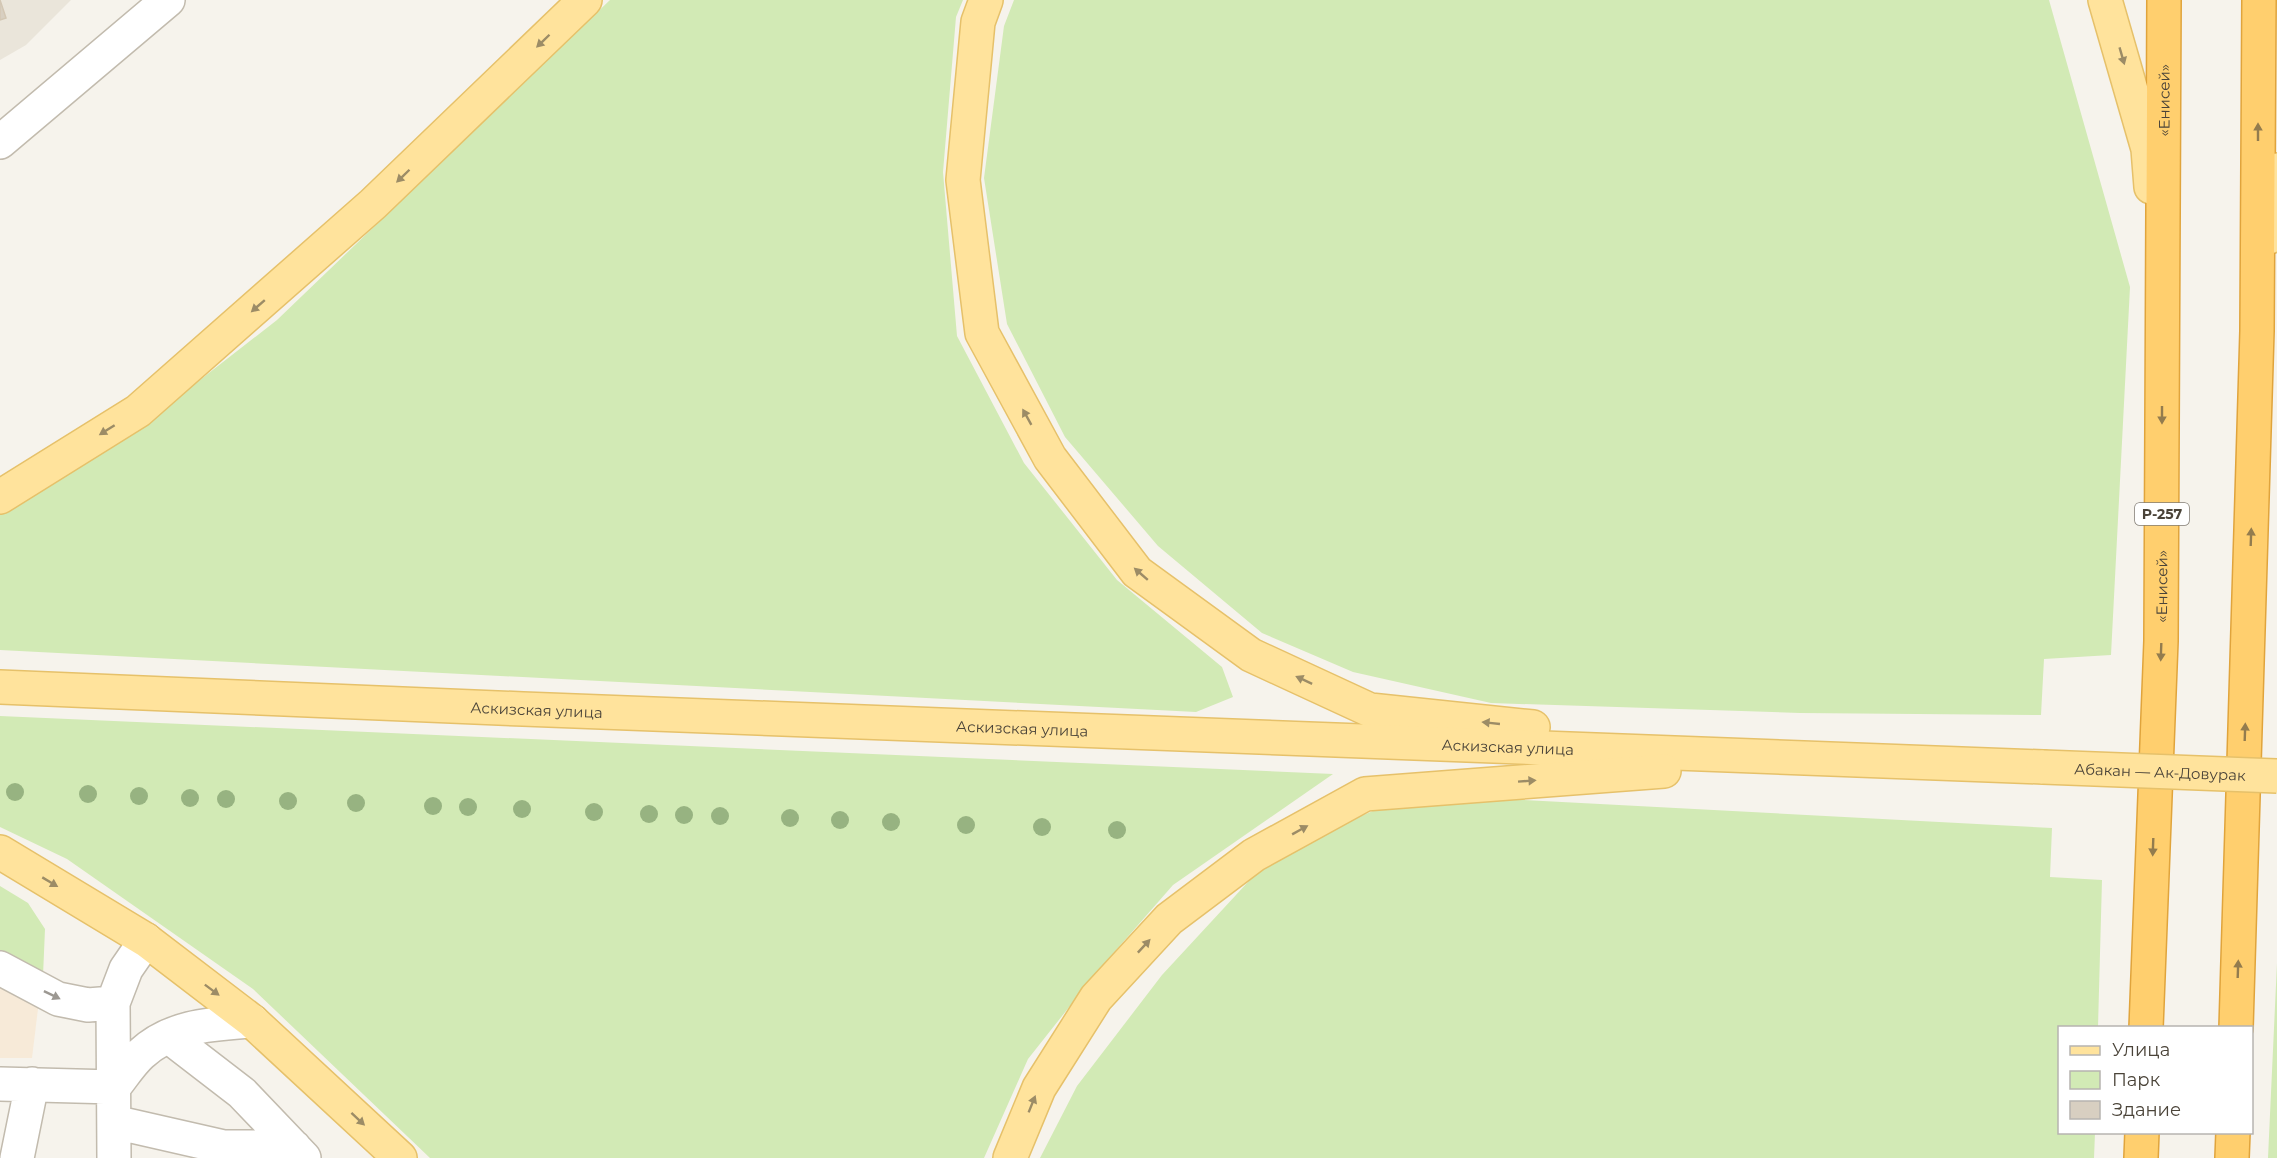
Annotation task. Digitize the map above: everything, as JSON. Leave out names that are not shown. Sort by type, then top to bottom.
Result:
[{"type":"highway","name":"«Енисей»","points":[[2146,1026],[2161,641],[2164,0]]},
{"type":"highway","points":[[2236,1026],[2257,331],[2259,0]]},
{"type":"highway","points":[[2139,1158],[2141,1134]]},
{"type":"highway","points":[[2232,1158],[2233,1134]]},
{"type":"main road","points":[[0,497],[138,411],[374,204],[585,0]]},
{"type":"main road","points":[[986,0],[978,22],[963,180],[982,333],[1050,458],[1137,573],[1251,656],[1370,710],[1821,759]]},
{"type":"main road","points":[[2105,0],[2148,149],[2162,364]]},
{"type":"main road","points":[[2257,331],[2277,170]]},
{"type":"main road","name":"Аскизская улица","points":[[0,687],[2043,767]]},
{"type":"main road","points":[[1010,1158],[1039,1088],[1096,998],[1169,919],[1254,855],[1365,794],[1821,759]]},
{"type":"main road","name":"Абакан — Ак-Довурак","points":[[2043,767],[2277,776]]},
{"type":"main road","points":[[0,852],[146,940],[252,1021],[400,1158]]},
{"type":"street","points":[[0,142],[168,0]]},
{"type":"street","points":[[114,1158],[113,1003],[126,969],[146,940]]},
{"type":"street","points":[[0,968],[58,999],[88,1005],[113,1003]]},
{"type":"street","points":[[114,1087],[141,1053],[168,1036],[192,1026],[252,1021]]},
{"type":"street","points":[[168,1036],[242,1093],[299,1153]]},
{"type":"street","points":[[0,1084],[114,1087]]},
{"type":"street","points":[[17,1158],[33,1084]]},
{"type":"street","points":[[114,1122],[224,1153],[299,1153]]},
{"type":"shaded area","points":[[0,0],[71,0],[26,45],[0,60]]},
{"type":"shaded area","points":[[0,952],[42,976],[32,1058],[0,1058]]},
{"type":"green space","points":[[610,0],[963,0],[956,17],[943,172],[957,336],[1024,463],[1117,580],[1222,667],[1233,697],[1196,712],[0,650],[0,514],[150,419],[277,320]]},
{"type":"green space","points":[[1014,0],[2049,0],[2130,287],[2111,655],[2044,659],[2041,715],[1800,713],[1491,703],[1353,672],[1262,633],[1158,546],[1065,437],[1007,324],[984,178],[1004,26]]},
{"type":"green space","points":[[0,716],[1333,774],[1173,885],[1096,973],[1028,1059],[984,1158],[430,1158],[253,989],[67,859],[0,827]]},
{"type":"green space","points":[[1507,799],[2052,828],[2050,877],[2102,880],[2098,1026],[2058,1026],[2058,1134],[2095,1134],[2094,1158],[1040,1158],[1077,1086],[1162,975],[1260,869],[1327,831],[1382,807]]},
{"type":"green space","points":[[0,886],[28,903],[45,929],[43,976],[0,952]]},
{"type":"green space","points":[[2277,963],[2277,1158],[2268,1158]]},
{"type":"building","points":[[0,0],[6,18],[0,20]]}]
